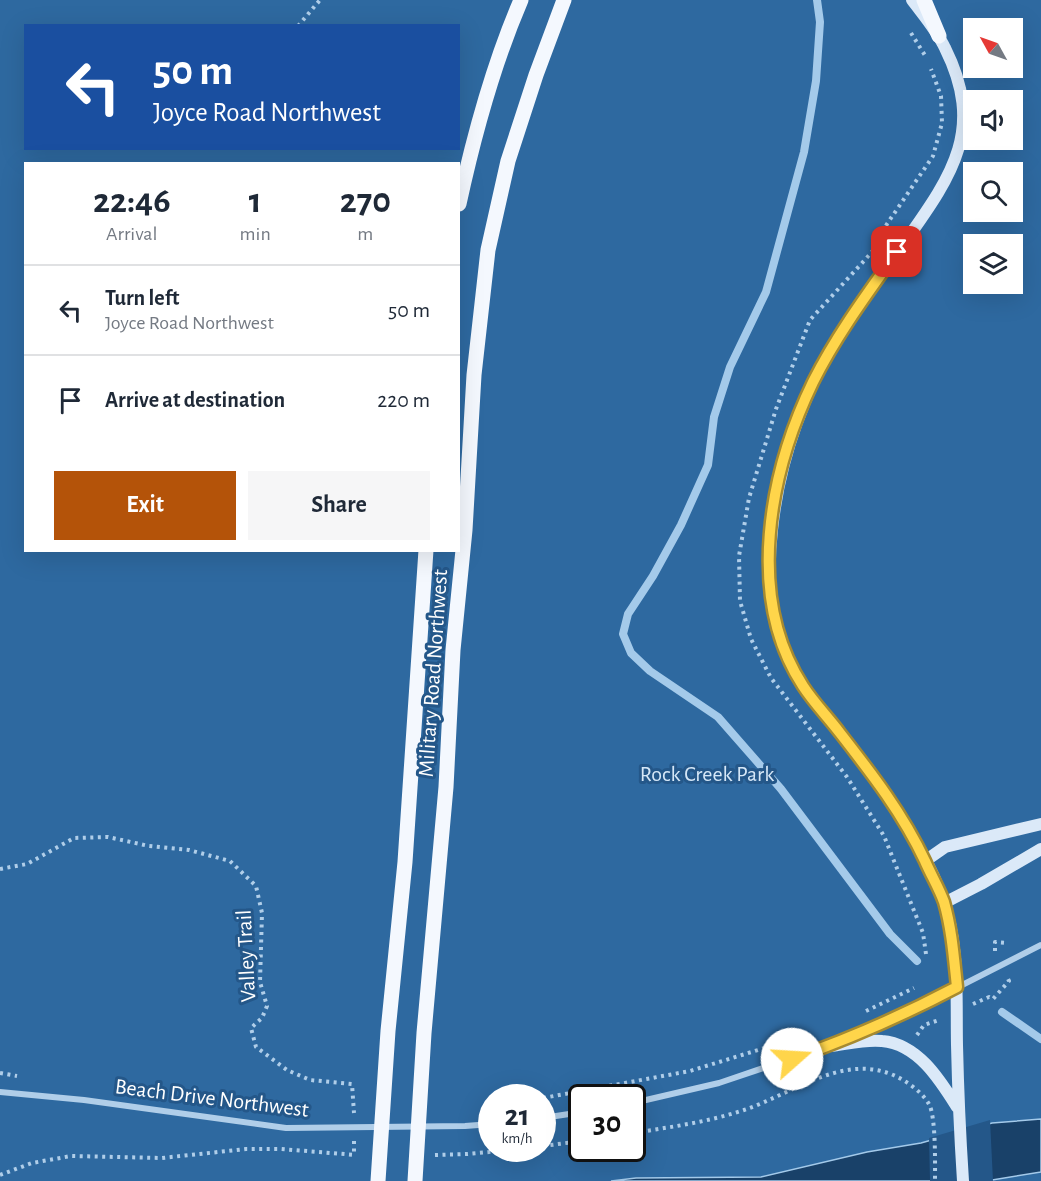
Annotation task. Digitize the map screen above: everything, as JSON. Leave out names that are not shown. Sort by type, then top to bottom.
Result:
[{"type":"main road","points":[[460,200],[486,96],[521,0]]},
{"type":"main road","name":"Military Road Northwest","points":[[415,1181],[424,1033],[446,787],[453,650],[465,530],[474,375],[488,250],[508,161],[536,75],[564,0]]},
{"type":"main road","points":[[924,0],[939,36]]},
{"type":"main road","name":"Military Road Northwest","points":[[378,1181],[388,1031],[405,862],[426,552]]},
{"type":"street","points":[[912,0],[939,36],[954,67],[961,96],[962,131],[953,166],[936,197],[857,308],[813,384],[798,418],[782,472],[772,528],[769,566],[770,593],[775,621],[789,660],[811,696],[896,808],[915,839],[944,903],[952,940],[957,987],[958,1108],[963,1181]]},
{"type":"street","points":[[925,861],[945,847],[1041,824]]},
{"type":"street","points":[[944,903],[1041,849]]},
{"type":"street","points":[[646,1100],[719,1083],[830,1046],[915,1009],[1041,945]]},
{"type":"street","points":[[830,1046],[882,1041],[899,1045],[919,1058],[938,1078],[958,1108]]},
{"type":"street","name":"Beach Drive Northwest","points":[[0,1092],[84,1100],[286,1128],[478,1125]]},
{"type":"path","points":[[300,24],[320,0]]},
{"type":"path","points":[[906,24],[928,60],[940,96],[942,123],[933,156],[886,224],[872,252],[810,320],[776,409],[749,498],[739,556],[740,601],[751,639],[771,678],[804,724],[847,777],[884,836],[923,933],[926,954]]},
{"type":"path","name":"Valley Trail","points":[[0,869],[27,864],[74,838],[108,837],[149,846],[189,850],[230,861],[256,886],[262,913],[260,982],[267,1006],[262,1018],[251,1028],[256,1047],[287,1070],[310,1080],[352,1084],[354,1127],[354,1155],[281,1149],[246,1149],[162,1158],[71,1156],[32,1163],[0,1175]]},
{"type":"path","points":[[991,998],[1009,981]]},
{"type":"path","points":[[864,1012],[914,988]]},
{"type":"path","points":[[913,1044],[920,1029],[924,1025],[930,1025]]},
{"type":"path","points":[[556,1096],[690,1071],[801,1036]]},
{"type":"path","points":[[646,1130],[691,1124],[746,1109],[830,1074],[862,1068],[880,1070],[895,1075],[917,1089],[931,1107],[935,1181]]},
{"type":"green space","name":"Rock Creek Park","points":[[0,0],[1041,0],[1041,1181],[0,1181]]},
{"type":"shaded area","points":[[1041,1119],[1041,1172],[986,1181],[611,1181],[636,1178],[761,1177],[867,1152],[921,1143],[992,1123]]},
{"type":"pier","points":[[990,1120],[993,1181],[930,1181],[929,1138]]},
{"type":"waterway","points":[[817,0],[820,22],[816,81],[804,152],[766,292],[730,367],[714,417],[708,465],[681,525],[653,576],[628,614],[623,634],[631,653],[650,671],[718,717],[781,789],[890,934],[917,961]]},
{"type":"waterway","points":[[1002,1012],[1041,1039]]},
{"type":"route","points":[[792,1059],[830,1046],[915,1009],[957,987],[952,940],[944,903],[915,839],[874,778],[803,685],[783,648],[770,593],[769,566],[774,509],[798,418],[837,340],[897,252]]}]
